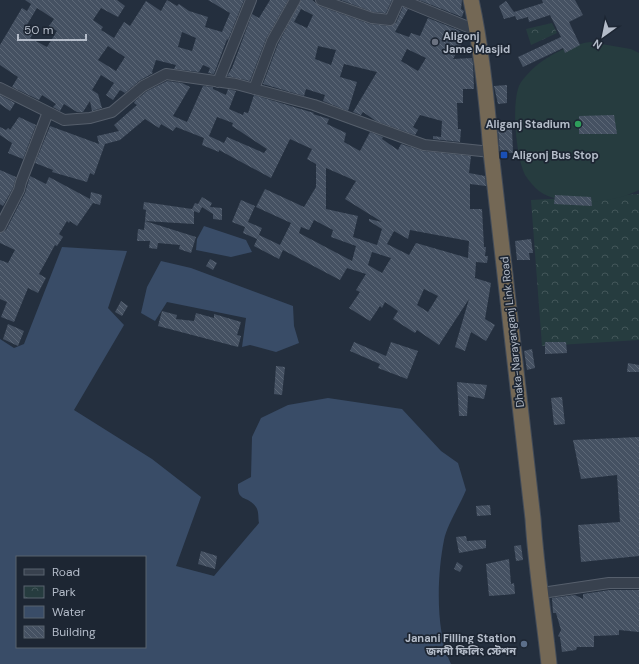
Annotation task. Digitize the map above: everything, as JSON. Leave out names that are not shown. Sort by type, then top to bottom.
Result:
[{"type":"highway","name":"Dhaka-Narayanganj Link Road","points":[[471,0],[478,31],[487,107],[490,152],[533,520],[537,572],[542,593],[549,664]]},
{"type":"street","points":[[218,82],[251,0]]},
{"type":"street","points":[[254,89],[272,41],[295,0]]},
{"type":"street","points":[[321,0],[372,18],[390,20],[401,0],[478,31]]},
{"type":"street","points":[[0,88],[64,120],[90,118],[112,112],[143,86],[166,74],[254,89],[314,105],[424,145],[490,152]]},
{"type":"street","points":[[0,226],[20,190],[21,182],[48,112]]},
{"type":"street","points":[[542,593],[609,583],[639,583]]},
{"type":"green space","points":[[552,23],[557,33],[531,45],[526,29]]},
{"type":"green space","name":"Aliganj Stadium","points":[[590,42],[631,49],[639,53],[639,190],[603,201],[574,202],[561,200],[539,191],[525,175],[519,156],[517,142],[515,114],[516,101],[521,82],[535,67],[551,55],[570,47]]},
{"type":"green space","points":[[639,194],[639,340],[542,346],[531,200]]},
{"type":"water","points":[[204,226],[246,240],[252,252],[231,257],[196,250],[197,239]]},
{"type":"water","points":[[62,247],[127,251],[108,308],[124,325],[74,410],[152,459],[201,497],[176,566],[214,576],[259,523],[257,509],[253,503],[239,494],[238,484],[251,477],[252,437],[261,418],[288,405],[328,398],[402,409],[441,451],[458,463],[466,490],[444,540],[440,570],[440,620],[442,636],[451,664],[0,664],[0,339],[14,348],[24,344]]},
{"type":"water","points":[[161,261],[191,268],[293,306],[294,326],[299,343],[276,352],[250,345],[242,347],[246,318],[167,302],[155,321],[141,313],[147,287]]},
{"type":"building","points":[[25,0],[117,0],[125,6],[118,17],[101,8],[93,20],[103,27],[101,30],[114,38],[124,22],[130,26],[146,1],[161,11],[167,0],[177,6],[179,4],[189,11],[208,17],[205,27],[222,32],[230,13],[208,0],[244,0],[214,74],[208,73],[210,68],[203,65],[199,72],[174,69],[176,65],[156,60],[153,73],[139,81],[125,93],[120,90],[113,100],[106,95],[114,83],[101,75],[92,90],[98,94],[102,108],[92,111],[90,101],[83,112],[77,112],[64,104],[60,111],[53,107],[56,104],[42,95],[39,100],[12,87],[18,77],[0,65],[0,45],[22,8],[27,11],[31,4]],"holes":[[[37,8],[54,19],[49,26],[57,31],[47,47],[30,38],[34,33],[25,28]],[[182,32],[196,38],[192,51],[178,47]],[[108,46],[125,57],[116,71],[98,60]]]},
{"type":"building","points":[[270,0],[288,0],[266,39],[250,81],[227,76],[232,68],[252,14],[259,18]]},
{"type":"building","points":[[301,0],[312,0],[319,6],[370,24],[389,26],[396,23],[403,7],[408,9],[395,32],[409,37],[411,33],[420,36],[428,18],[458,30],[466,36],[453,59],[472,58],[474,89],[463,89],[463,103],[457,103],[458,129],[461,129],[460,142],[433,139],[433,136],[441,137],[442,121],[420,115],[413,127],[418,130],[415,135],[376,121],[363,112],[361,115],[353,112],[377,72],[344,64],[340,77],[357,82],[348,111],[323,101],[325,95],[306,89],[304,96],[263,84],[278,44]],"holes":[[[301,9],[313,15],[307,28],[294,22]],[[318,46],[336,50],[331,65],[315,59]],[[407,49],[426,58],[418,71],[401,61]]]},
{"type":"building","points":[[341,0],[392,0],[386,13],[373,12]]},
{"type":"building","points":[[419,0],[462,0],[461,9],[464,11],[462,17]]},
{"type":"building","points":[[542,0],[575,0],[583,15],[569,22],[580,45],[565,53],[563,48],[523,67],[518,57],[561,37],[550,15],[529,22],[528,17],[517,20],[515,16],[504,19],[499,6],[506,1],[514,12],[543,3]]},
{"type":"building","points":[[167,81],[182,83],[190,87],[173,116],[187,122],[203,86],[213,87],[213,89],[226,95],[228,89],[236,91],[229,109],[243,115],[244,112],[248,113],[254,95],[329,119],[327,124],[346,133],[344,142],[360,151],[370,132],[383,137],[382,139],[398,150],[401,144],[423,151],[471,156],[469,173],[485,176],[486,186],[470,184],[470,209],[482,209],[484,247],[486,247],[485,256],[488,256],[487,263],[476,262],[475,278],[491,283],[485,319],[495,325],[486,341],[471,332],[465,351],[455,347],[469,299],[439,345],[417,330],[415,333],[393,319],[398,311],[385,302],[382,308],[380,306],[370,321],[349,308],[360,292],[356,290],[366,274],[347,268],[340,280],[283,250],[279,259],[254,246],[259,235],[280,245],[291,223],[256,207],[265,189],[304,207],[316,187],[316,164],[307,159],[312,149],[290,139],[271,178],[219,150],[219,152],[202,145],[204,138],[176,127],[173,131],[161,124],[159,128],[145,119],[120,140],[105,144],[94,175],[90,173],[87,182],[52,172],[53,170],[35,163],[50,126],[99,144],[97,136],[119,131],[114,125],[137,105],[134,103],[135,101],[147,91]],"holes":[[[217,117],[233,123],[232,126],[267,149],[264,153],[227,137],[224,143],[209,136]],[[326,168],[356,181],[345,199],[382,222],[369,219],[369,221],[382,229],[377,245],[353,237],[358,216],[326,209]],[[314,220],[333,230],[331,237],[356,246],[352,261],[299,233],[301,227],[309,230]],[[410,230],[469,241],[468,258],[416,243],[409,255],[387,244],[394,231],[408,239]],[[372,252],[391,258],[382,273],[368,265]],[[424,289],[438,296],[428,312],[417,305]]]},
{"type":"building","points":[[507,85],[507,103],[498,104],[494,86]]},
{"type":"building","points":[[0,95],[15,103],[10,111],[0,104]]},
{"type":"building","points":[[614,115],[617,134],[579,134],[579,116]]},
{"type":"building","points":[[19,117],[36,125],[23,159],[8,153],[12,143],[0,135],[0,127],[6,130],[8,128],[10,130]]},
{"type":"building","points":[[512,129],[513,153],[500,153],[498,130]]},
{"type":"building","points":[[0,170],[16,177],[13,188],[3,206],[0,204]]},
{"type":"building","points":[[30,176],[46,184],[49,177],[90,199],[91,192],[102,195],[100,205],[93,203],[77,226],[70,221],[69,223],[67,221],[59,234],[63,237],[57,246],[55,245],[39,274],[46,278],[38,293],[28,288],[14,322],[1,317],[7,302],[0,299],[0,260],[8,263],[15,250],[0,243],[0,233],[6,230],[25,193]]},
{"type":"building","points":[[555,195],[591,197],[592,206],[554,204]]},
{"type":"building","points":[[202,197],[212,203],[210,207],[222,208],[222,220],[213,219],[213,214],[202,207],[199,213],[194,211],[194,224],[145,221],[146,210],[143,209],[144,202],[192,209],[195,203],[198,204]]},
{"type":"building","points":[[241,200],[255,206],[248,222],[262,228],[257,239],[243,233],[245,227],[232,222]]},
{"type":"building","points":[[145,221],[196,237],[191,253],[179,249],[180,245],[158,243],[157,249],[149,248],[150,241],[137,241],[138,229],[144,230]]},
{"type":"building","points":[[531,239],[533,253],[529,253],[530,260],[517,260],[515,241]]},
{"type":"building","points":[[210,259],[217,263],[213,270],[206,266]]},
{"type":"building","points":[[121,301],[128,306],[122,316],[115,312]]},
{"type":"building","points":[[162,311],[177,315],[176,319],[194,321],[196,313],[214,318],[214,314],[241,322],[237,335],[241,336],[238,347],[158,326]]},
{"type":"building","points":[[8,324],[24,331],[18,346],[3,339]]},
{"type":"building","points":[[354,342],[386,356],[391,342],[418,351],[407,379],[378,368],[380,364],[350,351]]},
{"type":"building","points":[[545,342],[566,342],[567,353],[545,354]]},
{"type":"building","points":[[532,349],[535,368],[527,370],[524,351]]},
{"type":"building","points":[[628,363],[639,365],[639,372],[627,372]]},
{"type":"building","points":[[276,366],[285,367],[282,395],[274,394]]},
{"type":"building","points":[[457,382],[487,385],[484,399],[468,396],[467,416],[459,416]]},
{"type":"building","points":[[562,397],[565,424],[554,425],[551,398]]},
{"type":"building","points":[[639,437],[639,556],[581,562],[578,525],[620,522],[617,475],[581,479],[573,440]]},
{"type":"building","points":[[490,505],[491,515],[477,516],[476,506]]},
{"type":"building","points":[[466,536],[467,541],[486,540],[486,548],[459,553],[456,537]]},
{"type":"building","points":[[521,545],[523,560],[516,561],[514,546]]},
{"type":"building","points":[[201,551],[217,556],[215,569],[198,564]]},
{"type":"building","points":[[509,559],[511,584],[514,583],[515,594],[489,596],[486,564]]},
{"type":"building","points":[[457,562],[463,566],[460,572],[454,569]]},
{"type":"building","points":[[610,590],[639,590],[639,632],[619,630],[619,635],[594,636],[594,647],[577,647],[576,650],[562,652],[560,637],[558,636],[561,630],[556,613],[553,613],[552,598],[575,595],[583,599],[583,594]]},
{"type":"place","name":"Aligonj Jame Masjid","points":[[435,42]]},
{"type":"place","name":"Aliganj Stadium","points":[[578,124]]},
{"type":"place","name":"Aligonj Bus Stop","points":[[504,155]]},
{"type":"place","name":"Janani Filling Station জননী ফিলিং স্টেশন","points":[[524,644]]}]
